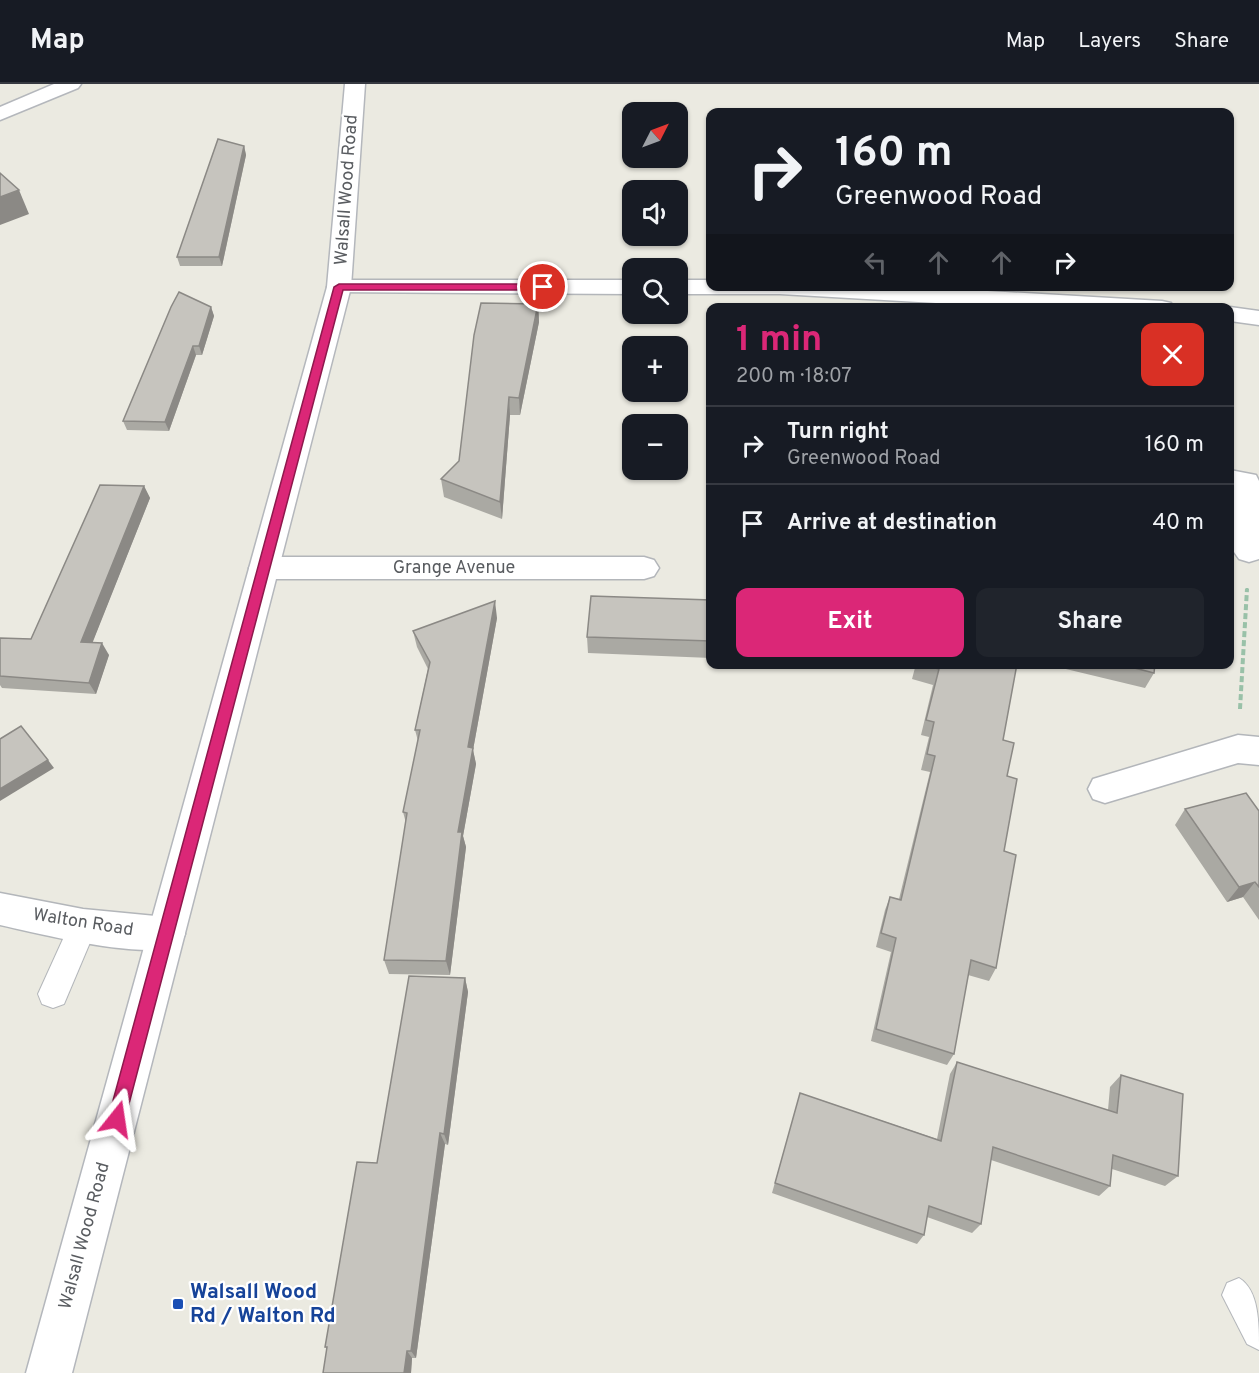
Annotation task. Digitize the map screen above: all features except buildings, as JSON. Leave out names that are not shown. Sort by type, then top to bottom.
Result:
[{"type":"street","points":[[0,114],[71,84]]},
{"type":"street","name":"Walsall Wood Road","points":[[49,1373],[339,287],[355,84]]},
{"type":"street","points":[[339,287],[622,287]]},
{"type":"street","points":[[688,287],[706,287]]},
{"type":"street","points":[[845,291],[1041,303]]},
{"type":"street","points":[[1234,315],[1259,318]]},
{"type":"street","points":[[1234,480],[1246,482],[1249,552]]},
{"type":"street","name":"Grange Avenue","points":[[264,568],[644,568]]},
{"type":"street","points":[[1106,789],[1248,750]]},
{"type":"street","name":"Walton Road","points":[[0,909],[83,926],[166,934]]},
{"type":"lane","points":[[52,994],[83,926]]},
{"type":"lane","points":[[1239,1295],[1259,1332]]},
{"type":"path","points":[[1248,750],[1249,552]]},
{"type":"place","name":"Walsall Wood Rd / Walton Rd","points":[[178,1304]]},
{"type":"route","points":[[117,1119],[339,287],[543,287]]}]
